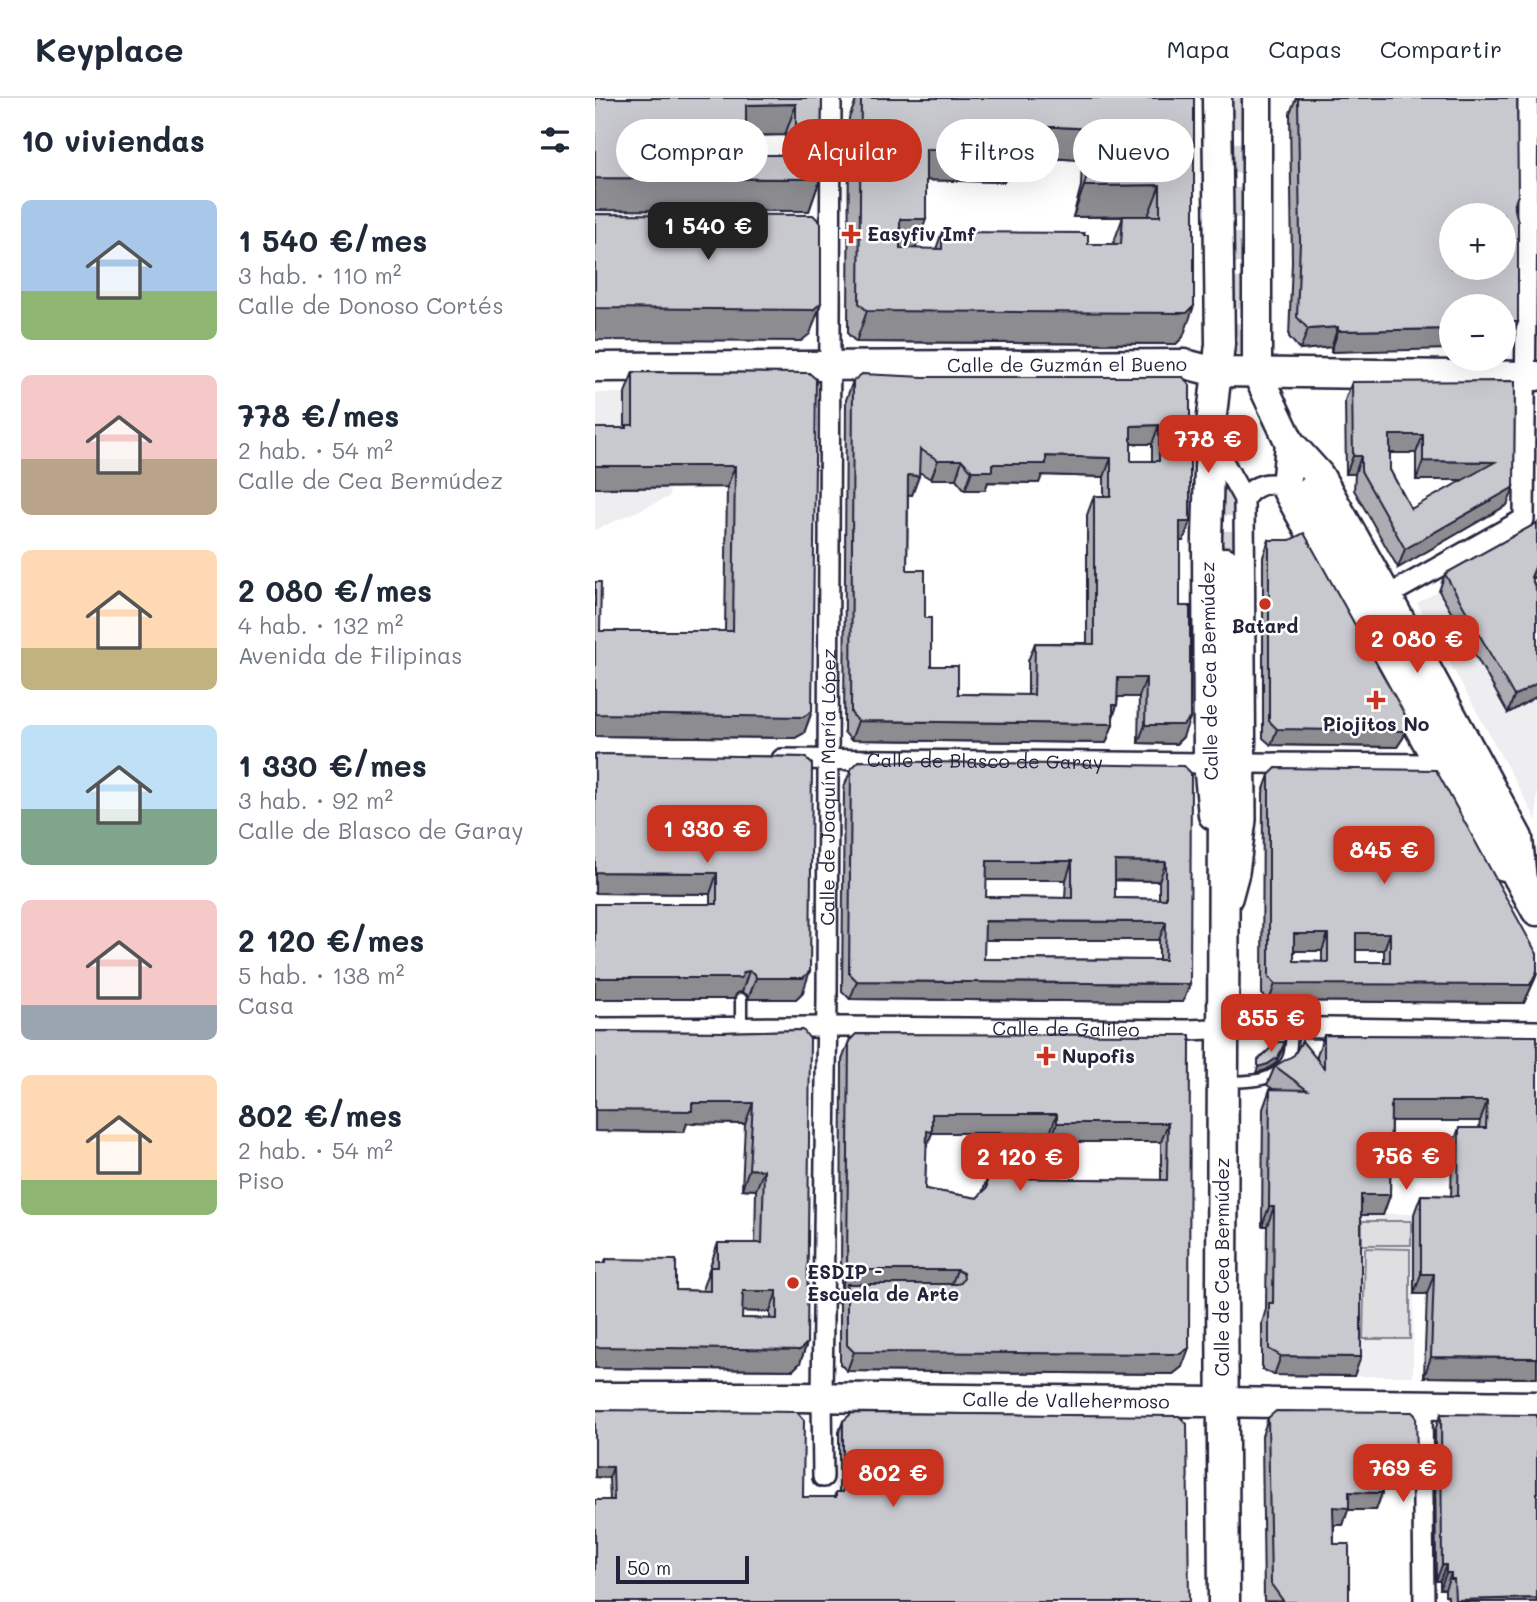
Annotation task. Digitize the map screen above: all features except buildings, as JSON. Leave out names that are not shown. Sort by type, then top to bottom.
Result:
[{"type":"main road","points":[[1297,491],[1529,880],[1537,910]]},
{"type":"main road","name":"Calle de Cea Bermúdez","points":[[1224,1602],[1222,1402],[1225,563]]},
{"type":"street","name":"Calle de Joaquín María López","points":[[823,1476],[831,98]]},
{"type":"street","name":"Calle de Cea Bermúdez","points":[[1217,98],[1220,344],[1210,433],[1207,538],[1208,763],[1223,920]]},
{"type":"street","points":[[1257,98],[1257,373],[1290,443],[1297,491],[1438,764],[1490,855],[1529,880]]},
{"type":"street","points":[[1387,596],[1530,522],[1528,98]]},
{"type":"street","name":"Calle de Guzmán el Bueno","points":[[595,367],[1185,364],[1216,372],[1531,376]]},
{"type":"street","name":"Calle de Cea Bermúdez","points":[[1210,433],[1244,499],[1245,820],[1239,873],[1223,920]]},
{"type":"street","points":[[1290,443],[1319,475],[1387,596],[1518,838],[1529,880]]},
{"type":"street","points":[[1244,499],[1261,484],[1278,484],[1297,491]]},
{"type":"street","name":"Calle de Blasco de Garay","points":[[759,758],[1208,763]]},
{"type":"street","points":[[1244,763],[1438,764]]},
{"type":"street","name":"Calle de Galileo","points":[[595,1028],[1292,1028],[1537,1031]]},
{"type":"street","name":"Calle de Vallehermoso","points":[[595,1397],[822,1397],[1537,1406]]},
{"type":"street","points":[[1422,1405],[1424,1602]]},
{"type":"lane","points":[[1537,583],[1532,596],[1537,605]]},
{"type":"lane","points":[[741,999],[741,1027]]},
{"type":"lane","points":[[1223,1082],[1256,1081],[1276,1074],[1289,1060],[1292,1028]]},
{"type":"lane","points":[[823,1296],[862,1296]]},
{"type":"shaded area","points":[[595,393],[655,393],[670,486],[669,497],[595,530]]},
{"type":"shaded area","points":[[1537,537],[1537,821],[1417,603]]},
{"type":"shaded area","points":[[1262,1214],[1414,1214],[1413,1376],[1354,1376],[1354,1336],[1261,1335],[1262,1323],[1266,1322],[1267,1275],[1267,1227],[1262,1226]]},
{"type":"shaded area","points":[[1362,1221],[1411,1221],[1411,1245],[1362,1245]]},
{"type":"shaded area","points":[[1365,1248],[1410,1249],[1410,1339],[1363,1339]]},
{"type":"tunnel","points":[[1239,98],[1238,273],[1242,339],[1252,381]]},
{"type":"tunnel","points":[[1223,441],[1225,563]]},
{"type":"place","name":"Easyfiv Imf","points":[[851,234]]},
{"type":"place","name":"Batard","points":[[1265,604]]},
{"type":"place","name":"Piojitos No","points":[[1376,700]]},
{"type":"place","name":"Nupofis","points":[[1046,1056]]},
{"type":"place","name":"ESDIP - Escuela de Arte","points":[[793,1283]]}]
